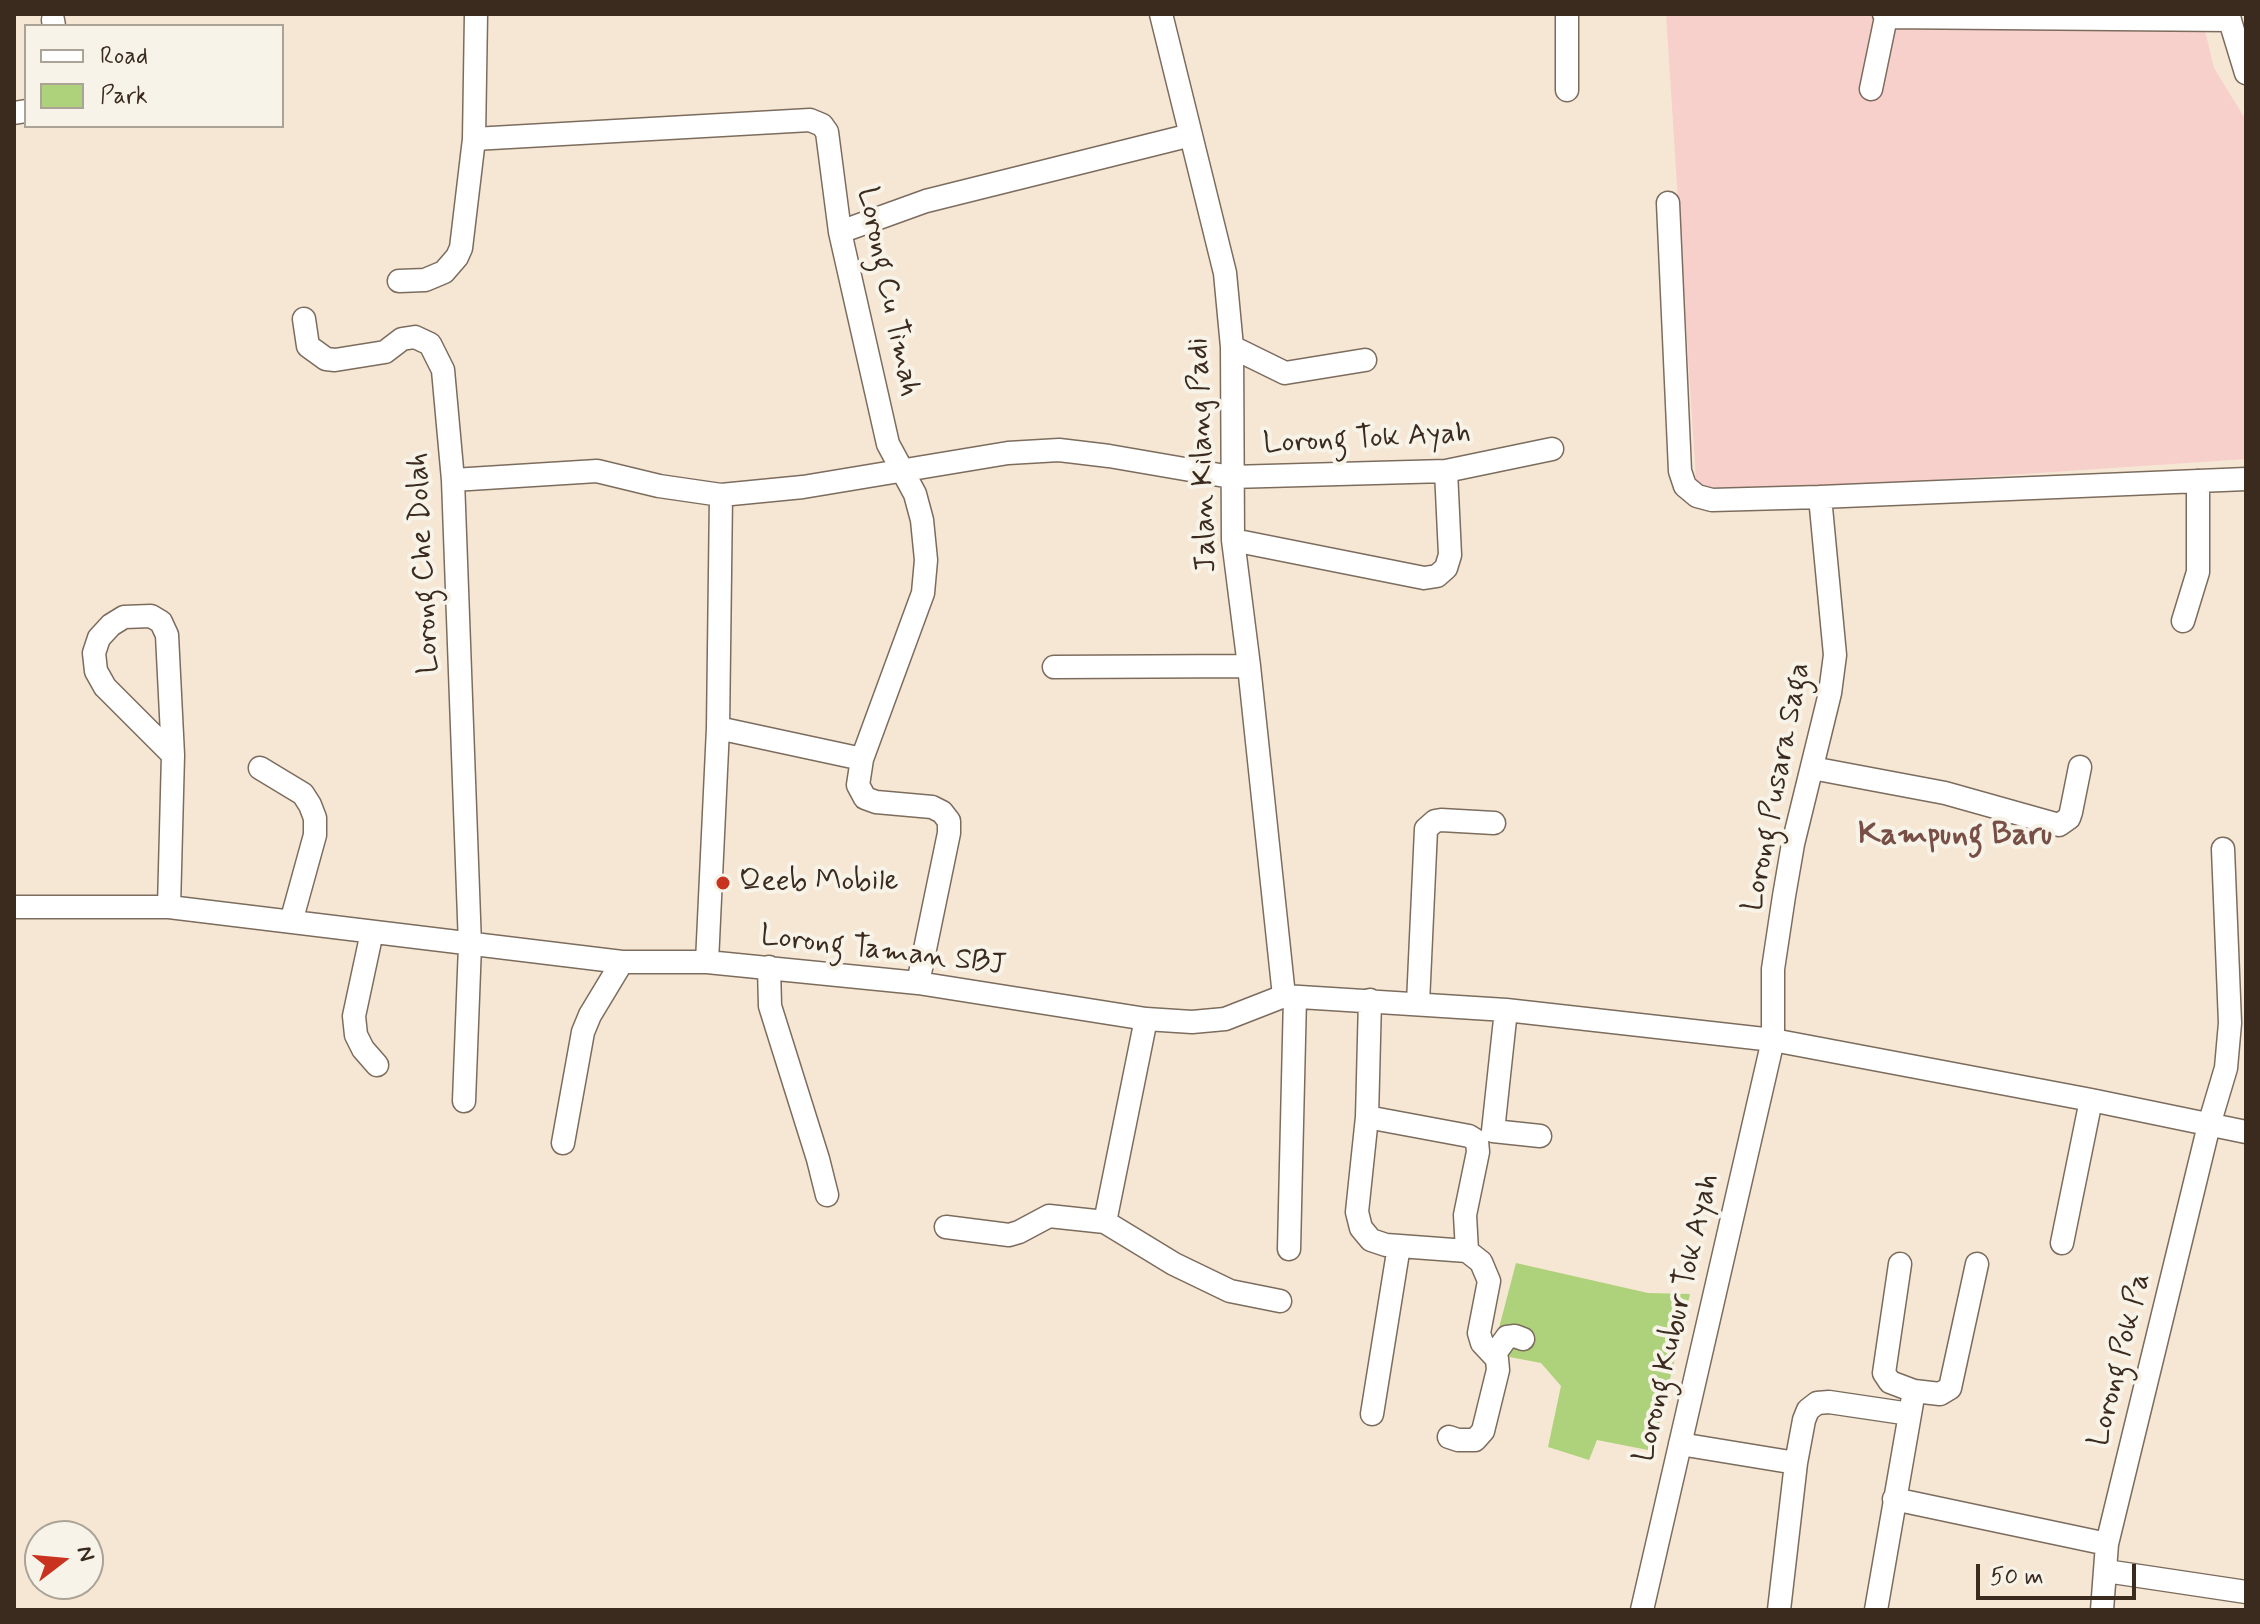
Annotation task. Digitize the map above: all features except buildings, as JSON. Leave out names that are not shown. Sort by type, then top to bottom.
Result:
[{"type":"street","points":[[399,281],[425,280],[444,272],[457,257],[463,238],[474,139],[476,14]]},
{"type":"street","name":"Jalan Kilang Padi","points":[[1161,14],[1224,269],[1232,347],[1233,540],[1289,996],[1289,1249]]},
{"type":"street","points":[[1567,14],[1567,90]]},
{"type":"street","points":[[1871,89],[1885,16],[2229,17],[2246,73]]},
{"type":"street","name":"Lorong Cu Timah","points":[[474,139],[810,120],[822,125],[827,132],[840,232],[888,444],[915,494],[922,520],[926,560],[923,593],[862,759]]},
{"type":"street","points":[[840,232],[926,201],[1191,135]]},
{"type":"street","points":[[1668,203],[1680,471],[1685,486],[1697,496],[1712,500],[1820,497],[2246,479]]},
{"type":"street","name":"Lorong Che Dolah","points":[[304,319],[308,346],[330,360],[389,351],[408,336],[430,344],[443,370],[453,480],[470,945],[464,1101]]},
{"type":"street","points":[[1232,347],[1285,373],[1365,360]]},
{"type":"street","name":"Lorong Tok Ayah","points":[[1231,477],[1446,471],[1552,449]]},
{"type":"street","points":[[453,480],[597,471],[659,486],[721,495],[803,487],[1008,453],[1059,450],[1231,477]]},
{"type":"street","points":[[1233,540],[1424,578],[1437,576],[1446,568],[1450,555],[1446,471]]},
{"type":"street","points":[[2183,621],[2198,572],[2198,481]]},
{"type":"street","points":[[707,962],[718,728],[721,495]]},
{"type":"street","name":"Lorong Pusara Saga","points":[[1773,1040],[1773,969],[1793,844],[1830,693],[1835,655],[1820,497]]},
{"type":"street","points":[[169,907],[173,755],[167,635],[161,622],[151,616],[124,617],[99,638],[94,653],[96,671],[105,687],[173,755]]},
{"type":"street","points":[[1054,667],[1249,666]]},
{"type":"street","points":[[718,728],[862,759],[858,785],[865,798],[876,802],[932,807],[942,812],[949,821],[949,833],[918,983]]},
{"type":"street","points":[[1812,768],[1945,793],[2059,825],[2069,818],[2080,767]]},
{"type":"street","points":[[260,768],[303,794],[315,818],[315,835],[291,922]]},
{"type":"street","points":[[1418,1003],[1426,829],[1441,820],[1494,823]]},
{"type":"street","name":"Lorong Pok Pa","points":[[2102,1610],[2107,1544],[2209,1125],[2226,1068],[2230,1023],[2223,849]]},
{"type":"street","name":"Lorong Taman SBJ","points":[[14,907],[169,907],[622,962],[707,962],[918,983],[1146,1019],[1192,1022],[1225,1019],[1289,996]]},
{"type":"street","points":[[372,932],[354,1016],[356,1035],[377,1065]]},
{"type":"street","points":[[563,1143],[583,1032],[622,962]]},
{"type":"street","points":[[769,967],[770,1006],[827,1195]]},
{"type":"street","points":[[1289,996],[1506,1010],[1773,1040],[2246,1132]]},
{"type":"street","points":[[1370,1000],[1367,1117],[1357,1212],[1361,1228],[1371,1240],[1399,1246],[1467,1251],[1481,1262],[1489,1281],[1479,1333],[1498,1370],[1483,1431],[1475,1440],[1449,1437]]},
{"type":"street","points":[[1506,1010],[1493,1131],[1540,1136]]},
{"type":"street","points":[[1105,1222],[1146,1019]]},
{"type":"street","name":"Lorong Kubur Tok Ayah","points":[[1642,1610],[1773,1040]]},
{"type":"street","points":[[2062,1243],[2091,1100]]},
{"type":"street","points":[[1367,1117],[1469,1136],[1477,1141],[1478,1152],[1465,1215],[1467,1251]]},
{"type":"street","points":[[946,1227],[1009,1235],[1049,1216],[1105,1222],[1174,1264],[1230,1291],[1280,1301]]},
{"type":"street","points":[[1372,1414],[1399,1246]]},
{"type":"street","points":[[1900,1264],[1884,1373],[1890,1382],[1914,1391],[1940,1394],[1950,1388],[1977,1264]]},
{"type":"street","points":[[1488,1349],[1507,1337],[1523,1339]]},
{"type":"street","points":[[1876,1610],[1914,1391]]},
{"type":"street","points":[[1779,1610],[1796,1463],[1808,1410],[1817,1403],[1829,1402],[1910,1414]]},
{"type":"street","points":[[1680,1444],[1796,1463]]},
{"type":"street","points":[[1894,1499],[2107,1544]]},
{"type":"street","points":[[2106,1571],[2246,1592]]},
{"type":"shaded area","points":[[1666,14],[2201,14],[2214,68],[2246,120],[2246,459],[1697,496]]},
{"type":"green space","points":[[1516,1263],[1648,1293],[1690,1294],[1653,1451],[1597,1440],[1589,1460],[1548,1447],[1561,1386],[1541,1363],[1504,1356],[1495,1343]]},
{"type":"place","name":"Qeeb Mobile","points":[[723,883]]},
{"type":"district","name":"Kampung Baru","points":[[1955,836]]}]
